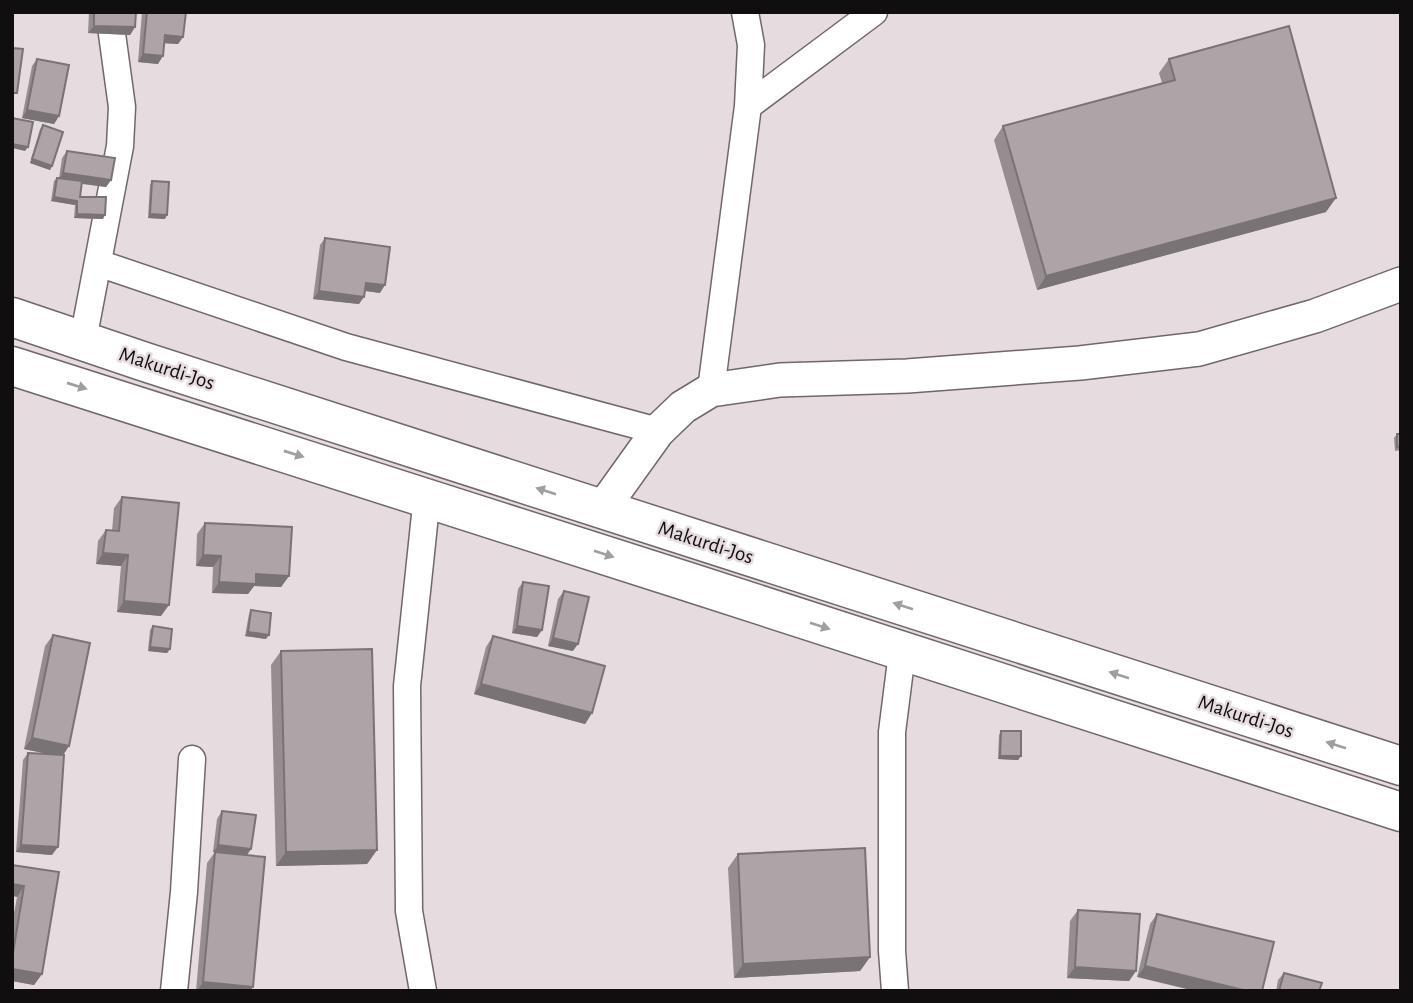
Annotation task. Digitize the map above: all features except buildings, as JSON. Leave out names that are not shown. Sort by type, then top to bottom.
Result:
[{"type":"highway","name":"Makurdi-Jos","points":[[12,317],[1401,766]]},
{"type":"highway","points":[[130,402],[145,362]]},
{"type":"highway","name":"Makurdi-Jos","points":[[12,366],[426,496],[902,653],[1401,811]]},
{"type":"street","points":[[83,340],[120,146],[122,107],[109,12]]},
{"type":"street","points":[[711,390],[748,106],[751,45],[745,12]]},
{"type":"street","points":[[748,106],[874,12]]},
{"type":"street","points":[[97,263],[346,347],[658,431]]},
{"type":"street","points":[[602,509],[658,431],[683,407],[711,390],[780,380],[907,376],[1080,363],[1199,349],[1315,316],[1401,284]]},
{"type":"street","points":[[423,991],[409,911],[407,686],[426,496]]},
{"type":"street","points":[[895,991],[892,951],[892,732],[902,653]]},
{"type":"street","points":[[174,991],[192,759]]}]
